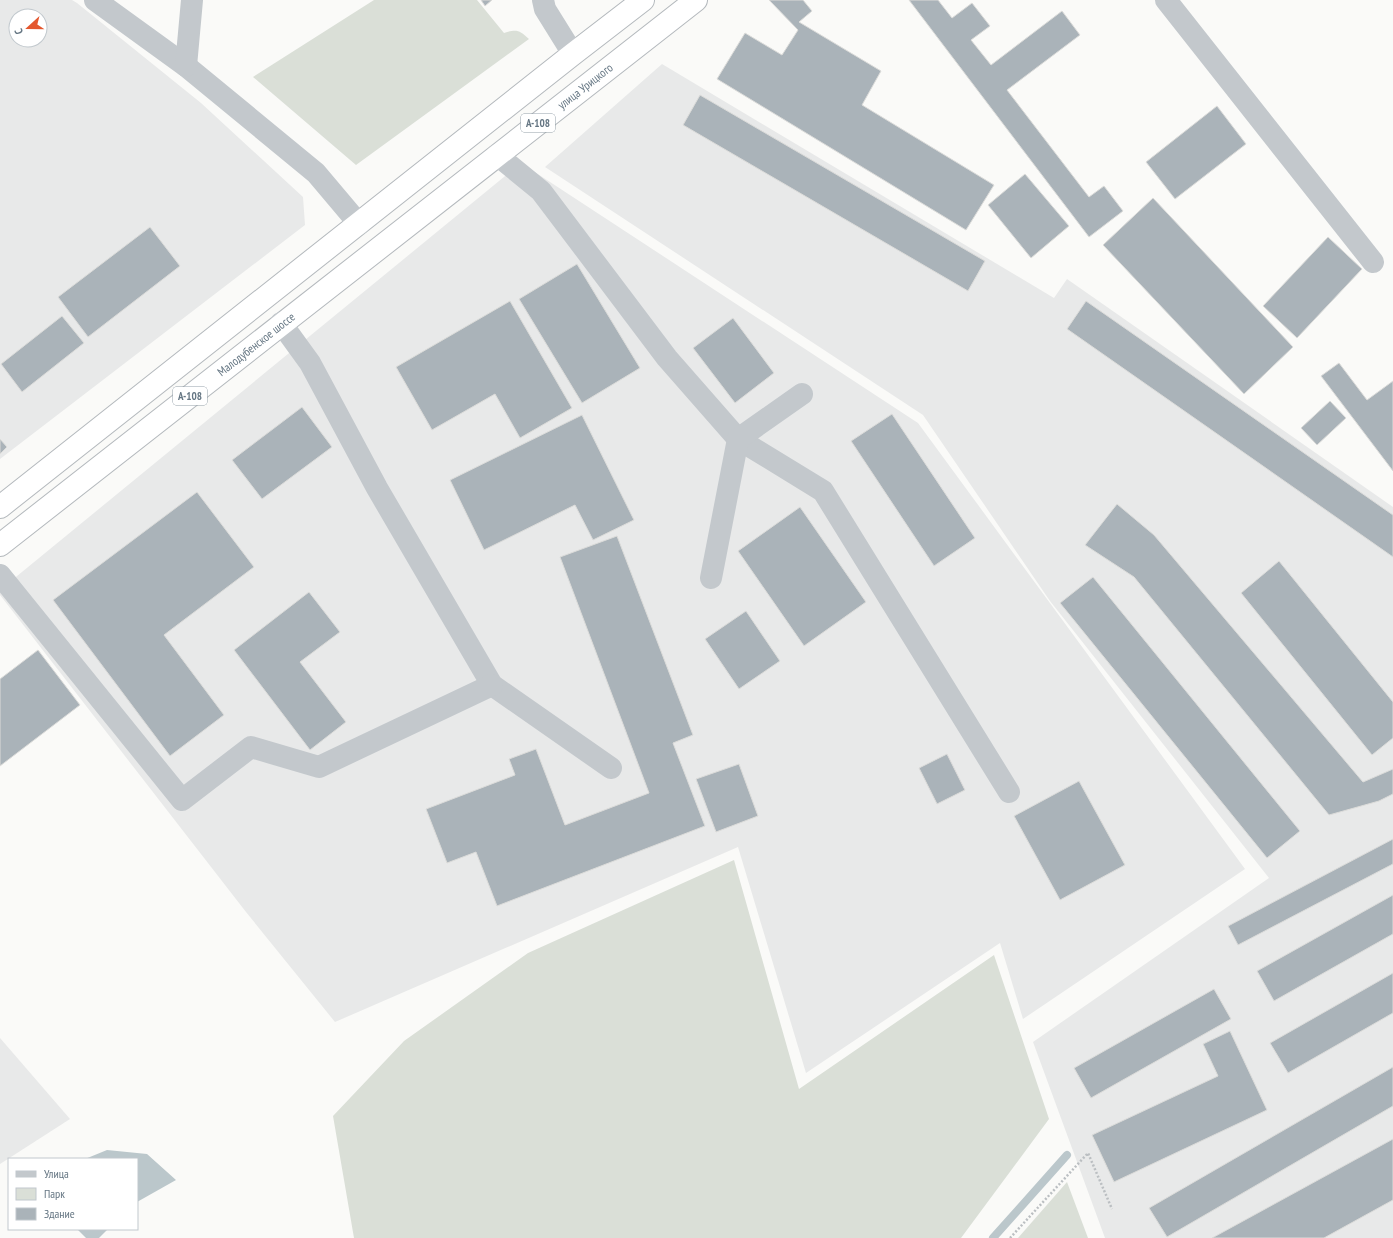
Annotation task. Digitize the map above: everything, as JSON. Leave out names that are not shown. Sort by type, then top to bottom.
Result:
[{"type":"highway","name":"А-108","points":[[0,507],[643,0]]},
{"type":"highway","name":"улица Урицкого","points":[[380,246],[696,0]]},
{"type":"highway","name":"Малодубенское шоссе","points":[[0,545],[380,246]]},
{"type":"lane","points":[[94,0],[186,66],[316,173],[359,224]]},
{"type":"lane","points":[[186,66],[192,0]]},
{"type":"lane","points":[[543,0],[545,9],[573,54]]},
{"type":"lane","points":[[1166,0],[1373,262]]},
{"type":"lane","points":[[497,155],[541,191],[667,358],[738,438],[823,491],[1009,792]]},
{"type":"lane","points":[[282,323],[310,363],[377,488],[492,685],[611,768]]},
{"type":"lane","points":[[711,578],[738,438],[802,394]]},
{"type":"lane","points":[[0,574],[182,800],[251,747],[319,767],[492,685]]},
{"type":"path","points":[[1010,1238],[1088,1153],[1112,1209]]},
{"type":"shaded area","points":[[0,0],[72,0],[77,3],[201,103],[303,197],[305,225],[0,459]]},
{"type":"shaded area","points":[[662,64],[1054,298],[1067,279],[1393,507],[1393,1238],[1105,1238],[1033,1042],[1269,878],[1050,601],[923,415],[545,167]]},
{"type":"shaded area","points":[[521,163],[918,423],[1245,869],[1023,1019],[1000,943],[806,1073],[738,847],[335,1022],[246,912],[0,595],[0,590]]},
{"type":"shaded area","points":[[0,1038],[70,1119],[0,1164]]},
{"type":"shaded area","points":[[107,1150],[147,1154],[176,1180],[138,1201],[138,1158],[87,1158]]},
{"type":"shaded area","points":[[78,1230],[107,1230],[99,1238],[86,1238]]},
{"type":"green space","points":[[374,0],[477,0],[504,33],[518,31],[529,39],[356,165],[253,77]]},
{"type":"green space","points":[[734,860],[799,1089],[994,955],[1049,1119],[961,1238],[354,1238],[333,1116],[404,1041],[528,953]]},
{"type":"green space","points":[[1067,1182],[1088,1238],[1018,1238]]},
{"type":"building","points":[[481,0],[492,0],[485,6]]},
{"type":"building","points":[[769,0],[803,0],[812,11],[799,22],[881,71],[862,105],[994,185],[966,230],[717,79],[745,33],[782,55],[798,30]]},
{"type":"building","points":[[909,0],[938,0],[952,18],[972,3],[990,26],[971,40],[991,65],[1062,11],[1080,35],[1007,90],[1089,197],[1104,186],[1123,211],[1089,237]]},
{"type":"building","points":[[700,95],[985,261],[968,291],[683,125]]},
{"type":"building","points":[[1217,106],[1246,144],[1175,199],[1146,162]]},
{"type":"building","points":[[1025,174],[1069,226],[1031,258],[988,205]]},
{"type":"building","points":[[1153,198],[1293,347],[1244,394],[1103,245]]},
{"type":"building","points":[[150,227],[180,266],[88,337],[58,297]]},
{"type":"building","points":[[1328,237],[1362,269],[1297,338],[1263,306]]},
{"type":"building","points":[[577,264],[640,368],[582,403],[519,299]]},
{"type":"building","points":[[510,301],[572,408],[520,438],[495,394],[432,430],[396,367]]},
{"type":"building","points":[[1086,301],[1393,515],[1393,557],[1067,329]]},
{"type":"building","points":[[62,316],[84,343],[22,392],[1,364]]},
{"type":"building","points":[[733,318],[774,373],[735,403],[693,348]]},
{"type":"building","points":[[1339,363],[1367,400],[1393,381],[1393,471],[1321,376]]},
{"type":"building","points":[[1330,401],[1346,418],[1317,445],[1301,428]]},
{"type":"building","points":[[302,407],[332,447],[262,499],[232,460]]},
{"type":"building","points":[[892,414],[975,538],[934,566],[851,441]]},
{"type":"building","points":[[582,415],[634,520],[593,540],[575,505],[484,550],[450,480]]},
{"type":"building","points":[[0,439],[7,447],[0,454]]},
{"type":"building","points":[[197,492],[254,567],[164,635],[224,715],[170,756],[53,600]]},
{"type":"building","points":[[1117,504],[1154,535],[1363,782],[1393,769],[1393,794],[1379,801],[1329,815],[1134,577],[1085,545]]},
{"type":"building","points":[[800,507],[866,602],[804,646],[738,551]]},
{"type":"building","points":[[617,536],[693,735],[673,743],[705,826],[497,906],[476,852],[447,863],[426,809],[515,775],[509,759],[536,749],[565,825],[649,793],[560,557]]},
{"type":"building","points":[[1279,561],[1393,702],[1393,738],[1372,755],[1241,593]]},
{"type":"building","points":[[1093,577],[1300,831],[1267,858],[1060,603]]},
{"type":"building","points":[[309,592],[340,632],[300,662],[346,722],[310,750],[234,650]]},
{"type":"building","points":[[746,611],[780,661],[739,689],[705,639]]},
{"type":"building","points":[[38,650],[80,705],[0,766],[0,679]]},
{"type":"building","points":[[947,754],[965,790],[937,804],[919,768]]},
{"type":"building","points":[[739,764],[758,816],[716,832],[696,779]]},
{"type":"building","points":[[1079,781],[1125,865],[1060,900],[1014,816]]},
{"type":"building","points":[[1393,839],[1393,864],[1238,945],[1228,926]]},
{"type":"building","points":[[1393,895],[1393,934],[1274,1001],[1257,971]]},
{"type":"building","points":[[1393,973],[1393,1013],[1288,1073],[1270,1043]]},
{"type":"building","points":[[1214,989],[1231,1019],[1091,1098],[1074,1068]]},
{"type":"building","points":[[1230,1031],[1267,1110],[1114,1182],[1092,1135],[1218,1076],[1203,1044]]},
{"type":"building","points":[[1393,1067],[1393,1106],[1167,1237],[1149,1208]]},
{"type":"building","points":[[1393,1139],[1393,1200],[1324,1238],[1212,1238]]},
{"type":"waterway","points":[[993,1238],[1067,1155]]}]
